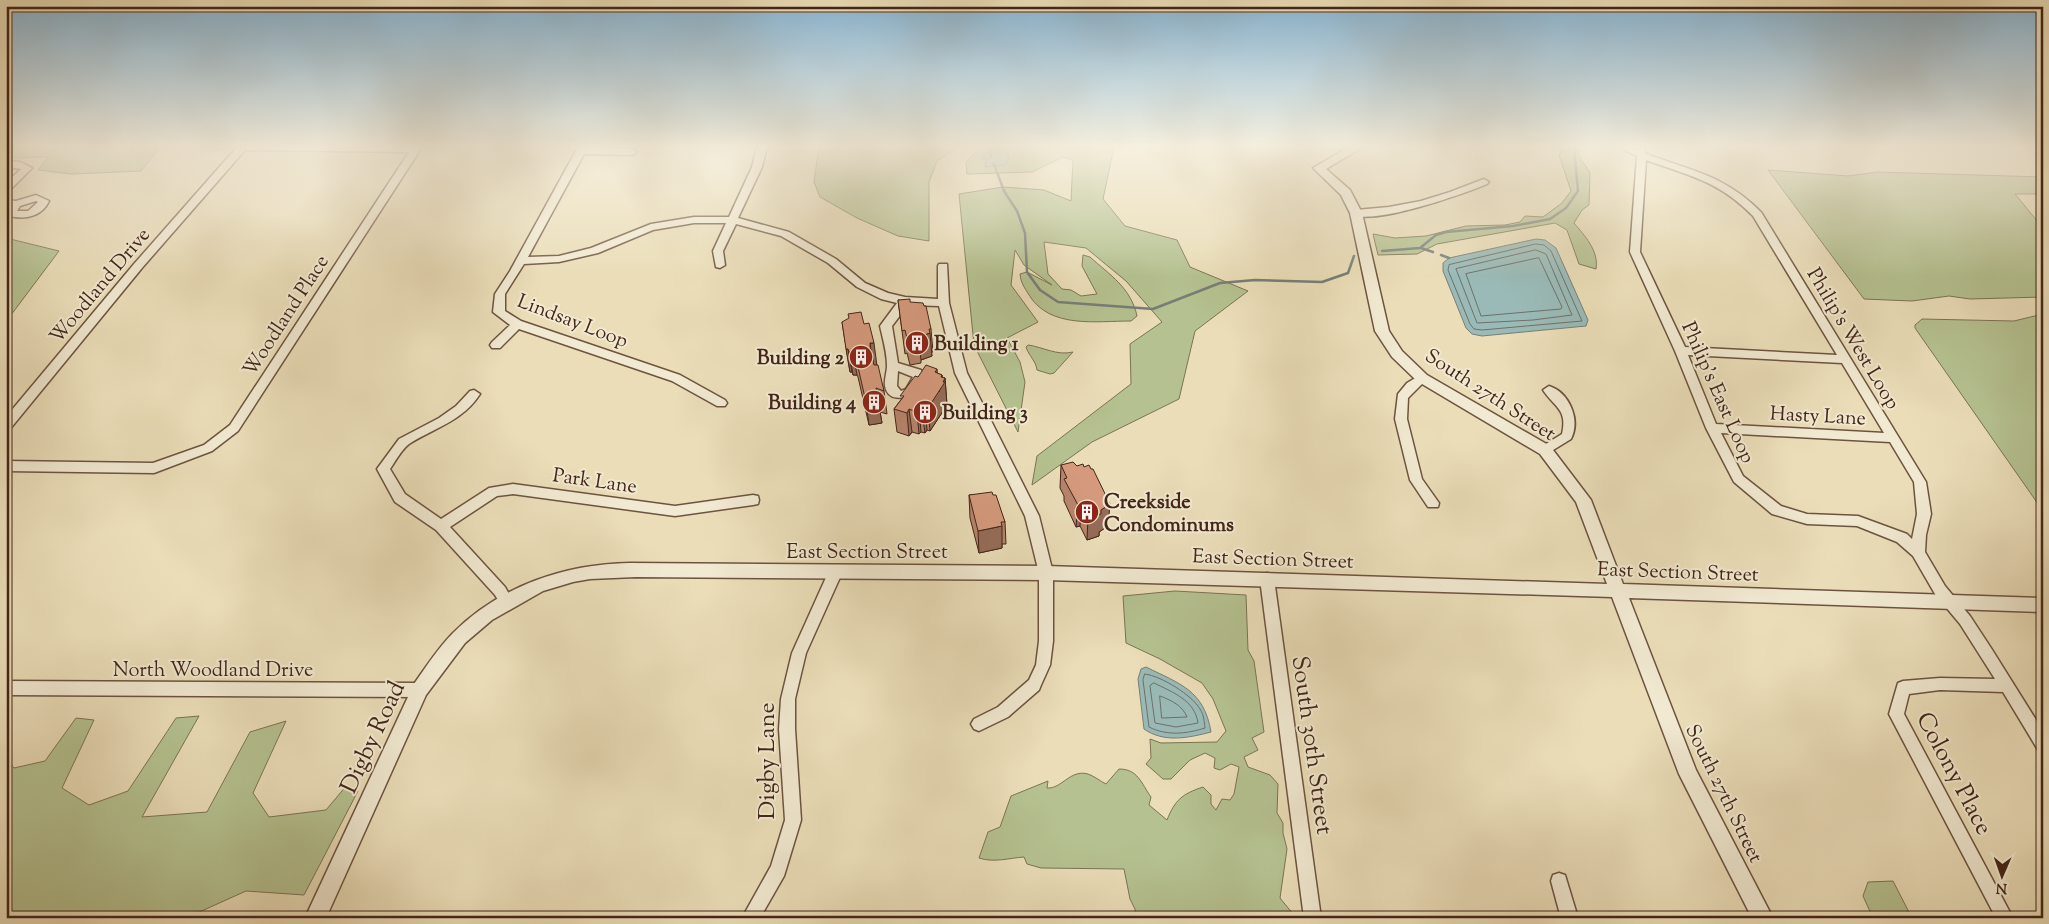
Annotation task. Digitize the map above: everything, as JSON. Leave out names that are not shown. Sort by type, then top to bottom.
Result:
[{"type":"street","name":"Woodland Drive","points":[[6,426],[138,266],[204,190]]},
{"type":"street","name":"Woodland Place","points":[[6,466],[154,468],[208,448],[234,428],[388,190]]},
{"type":"street","name":"Lindsay Loop","points":[[559,190],[500,294],[499,312],[517,324],[676,378],[721,403]]},
{"type":"street","points":[[720,265],[718,251],[747,190]]},
{"type":"street","name":"South 27th Street","points":[[1343,190],[1356,213],[1382,331],[1397,354],[1422,378],[1545,450],[1583,500],[1688,774],[1763,918]]},
{"type":"street","points":[[1356,213],[1392,211],[1468,190]]},
{"type":"street","name":"Philip's East Loop","points":[[1638,190],[1635,252],[1681,351],[1712,428],[1738,479],[1777,510],[1807,519],[1858,521],[1902,538],[1918,552]]},
{"type":"street","name":"Philip's West Loop","points":[[1728,190],[1757,214],[1891,438],[1920,482],[1924,514],[1919,536],[1918,552]]},
{"type":"street","points":[[521,260],[560,259],[585,253],[651,227],[694,220],[734,220],[786,234],[832,261],[861,285],[885,296],[905,300],[944,303]]},
{"type":"street","points":[[943,266],[944,303],[961,373],[1032,516],[1046,573],[1046,641],[1043,665],[1034,685],[1003,712],[979,724]]},
{"type":"street","points":[[893,365],[886,326],[891,316],[905,300]]},
{"type":"street","points":[[496,345],[517,324]]},
{"type":"street","points":[[1681,351],[1845,359]]},
{"type":"street","points":[[1422,378],[1411,386],[1402,397],[1401,419],[1416,480],[1433,503]]},
{"type":"street","points":[[1545,450],[1567,436],[1571,424],[1566,408],[1549,390]]},
{"type":"street","points":[[474,394],[460,409],[443,421],[403,442],[382,469],[400,498],[441,526],[500,591],[506,601]]},
{"type":"street","name":"Hasty Lane","points":[[1712,428],[1891,438]]},
{"type":"street","name":"Park Lane","points":[[441,526],[494,491],[514,489],[675,511],[753,500]]},
{"type":"street","points":[[1918,552],[1938,587],[1965,620],[2043,745]]},
{"type":"street","name":"East Section Street","points":[[506,601],[545,584],[589,572],[636,570],[835,573],[1046,573],[2043,605]]},
{"type":"street","name":"Digby Lane","points":[[750,918],[778,870],[793,820],[788,699],[799,653],[835,573]]},
{"type":"street","name":"South 30th Street","points":[[1267,579],[1313,918]]},
{"type":"street","name":"Digby Road","points":[[315,918],[420,690],[437,665],[460,638],[506,601]]},
{"type":"street","name":"Colony Place","points":[[2005,918],[1896,714],[1903,688],[1940,684],[2007,686]]},
{"type":"street","name":"North Woodland Drive","points":[[6,688],[420,690]]},
{"type":"street","points":[[1559,881],[1570,918]]},
{"type":"green space","points":[[817,190],[929,190],[929,241],[898,236],[857,218],[820,197]]},
{"type":"green space","points":[[983,190],[1044,190],[1071,201],[1072,190],[1105,190],[1103,199],[1125,226],[1177,240],[1190,267],[1248,291],[1195,331],[1179,399],[1092,442],[1032,485],[1037,456],[1131,384],[1130,344],[1162,322],[1126,281],[1086,248],[1044,242],[1048,274],[1062,289],[1071,290],[1081,296],[1097,294],[1082,266],[1083,255],[1090,257],[1125,290],[1137,316],[1131,321],[1089,322],[1061,318],[1049,313],[1038,306],[1029,295],[1020,274],[1027,272],[1052,285],[1024,265],[1015,250],[1011,285],[1038,322],[1007,338],[1020,362],[1025,382],[1018,432],[974,345],[959,194]]},
{"type":"green space","points":[[1589,190],[1589,205],[1582,210],[1574,223],[1593,250],[1596,269],[1579,264],[1567,230],[1555,223],[1437,244],[1417,254],[1378,255],[1373,234],[1395,238],[1426,236],[1466,226],[1505,225],[1520,222],[1525,216],[1543,217],[1562,203],[1571,191]]},
{"type":"green space","points":[[1783,190],[2043,190],[2043,194],[2015,194],[2043,228],[2043,297],[1970,299],[1949,296],[1912,301],[1864,299]]},
{"type":"green space","points":[[6,238],[59,251],[11,315],[6,331]]},
{"type":"green space","points":[[2043,314],[2043,511],[1915,328],[1915,325],[1922,319],[2014,321]]},
{"type":"green space","points":[[1028,345],[1061,353],[1073,352],[1054,373],[1050,374],[1037,370],[1026,347]]},
{"type":"green space","points":[[1175,591],[1246,595],[1248,650],[1254,661],[1264,732],[1252,738],[1258,750],[1244,757],[1248,767],[1270,775],[1278,784],[1277,813],[1283,823],[1283,833],[1287,849],[1280,898],[1294,918],[1136,918],[1124,869],[1041,868],[1027,864],[1024,857],[996,860],[979,858],[988,832],[1000,827],[1011,796],[1048,781],[1047,788],[1057,786],[1076,774],[1088,774],[1106,784],[1119,769],[1131,771],[1151,797],[1149,805],[1167,820],[1173,807],[1184,795],[1203,787],[1211,795],[1211,804],[1216,810],[1222,799],[1230,800],[1234,794],[1239,767],[1231,764],[1220,770],[1214,768],[1215,758],[1205,753],[1190,760],[1171,779],[1163,779],[1146,764],[1151,758],[1150,739],[1161,743],[1217,742],[1226,731],[1213,699],[1202,683],[1160,659],[1126,643],[1123,596]]},
{"type":"green space","points":[[199,716],[142,817],[207,812],[250,732],[286,721],[253,793],[269,817],[326,810],[347,785],[358,791],[304,895],[246,891],[186,918],[6,918],[6,759],[14,768],[45,761],[76,718],[94,720],[62,788],[89,805],[128,791],[176,718]]},
{"type":"green space","points":[[1893,881],[1912,918],[1873,918],[1863,896],[1868,882]]},
{"type":"water","points":[[1536,239],[1545,240],[1556,248],[1588,320],[1586,326],[1482,336],[1472,334],[1466,328],[1443,271],[1443,263],[1449,258]]},
{"type":"water","points":[[1146,667],[1180,684],[1196,697],[1208,718],[1211,732],[1194,736],[1168,738],[1144,729],[1138,679],[1141,669]]},
{"type":"building","points":[[910,299],[910,302],[923,303],[926,306],[931,329],[929,329],[930,333],[918,337],[919,340],[908,342],[905,330],[902,331],[898,300]]},
{"type":"building","points":[[861,312],[864,324],[869,323],[874,343],[870,343],[870,346],[874,365],[878,365],[884,391],[876,388],[878,400],[866,402],[855,354],[846,349],[842,322],[849,318],[848,314]]},
{"type":"building","points":[[926,365],[937,369],[935,372],[945,378],[943,382],[945,382],[928,408],[925,407],[922,411],[919,409],[917,412],[909,409],[907,413],[894,409],[904,396],[900,396],[915,376],[918,377]]},
{"type":"building","points":[[1073,462],[1077,466],[1083,464],[1084,467],[1089,465],[1093,469],[1110,504],[1101,510],[1101,514],[1088,517],[1081,504],[1078,505],[1064,479],[1067,478],[1061,465]]},
{"type":"building","points":[[992,492],[993,495],[996,495],[1005,522],[1001,522],[1002,526],[978,531],[969,495]]},
{"type":"waterway","points":[[1004,190],[1017,211],[1025,233],[1027,272],[1040,290],[1058,302],[1153,309],[1220,283],[1255,280],[1322,282],[1348,273],[1354,256]]},
{"type":"waterway","points":[[1382,251],[1420,248],[1436,235],[1446,232],[1513,226],[1550,219],[1566,208],[1578,190]]},
{"type":"waterway","points":[[1421,248],[1433,252]]},
{"type":"waterway","points":[[1441,255],[1449,258]]},
{"type":"place","name":"Building 1","points":[[917,343]]},
{"type":"place","name":"Building 2","points":[[861,357]]},
{"type":"place","name":"Building 4","points":[[874,402]]},
{"type":"place","name":"Building 3","points":[[925,412]]},
{"type":"place","name":"Creekside Condominums","points":[[1087,512]]}]
